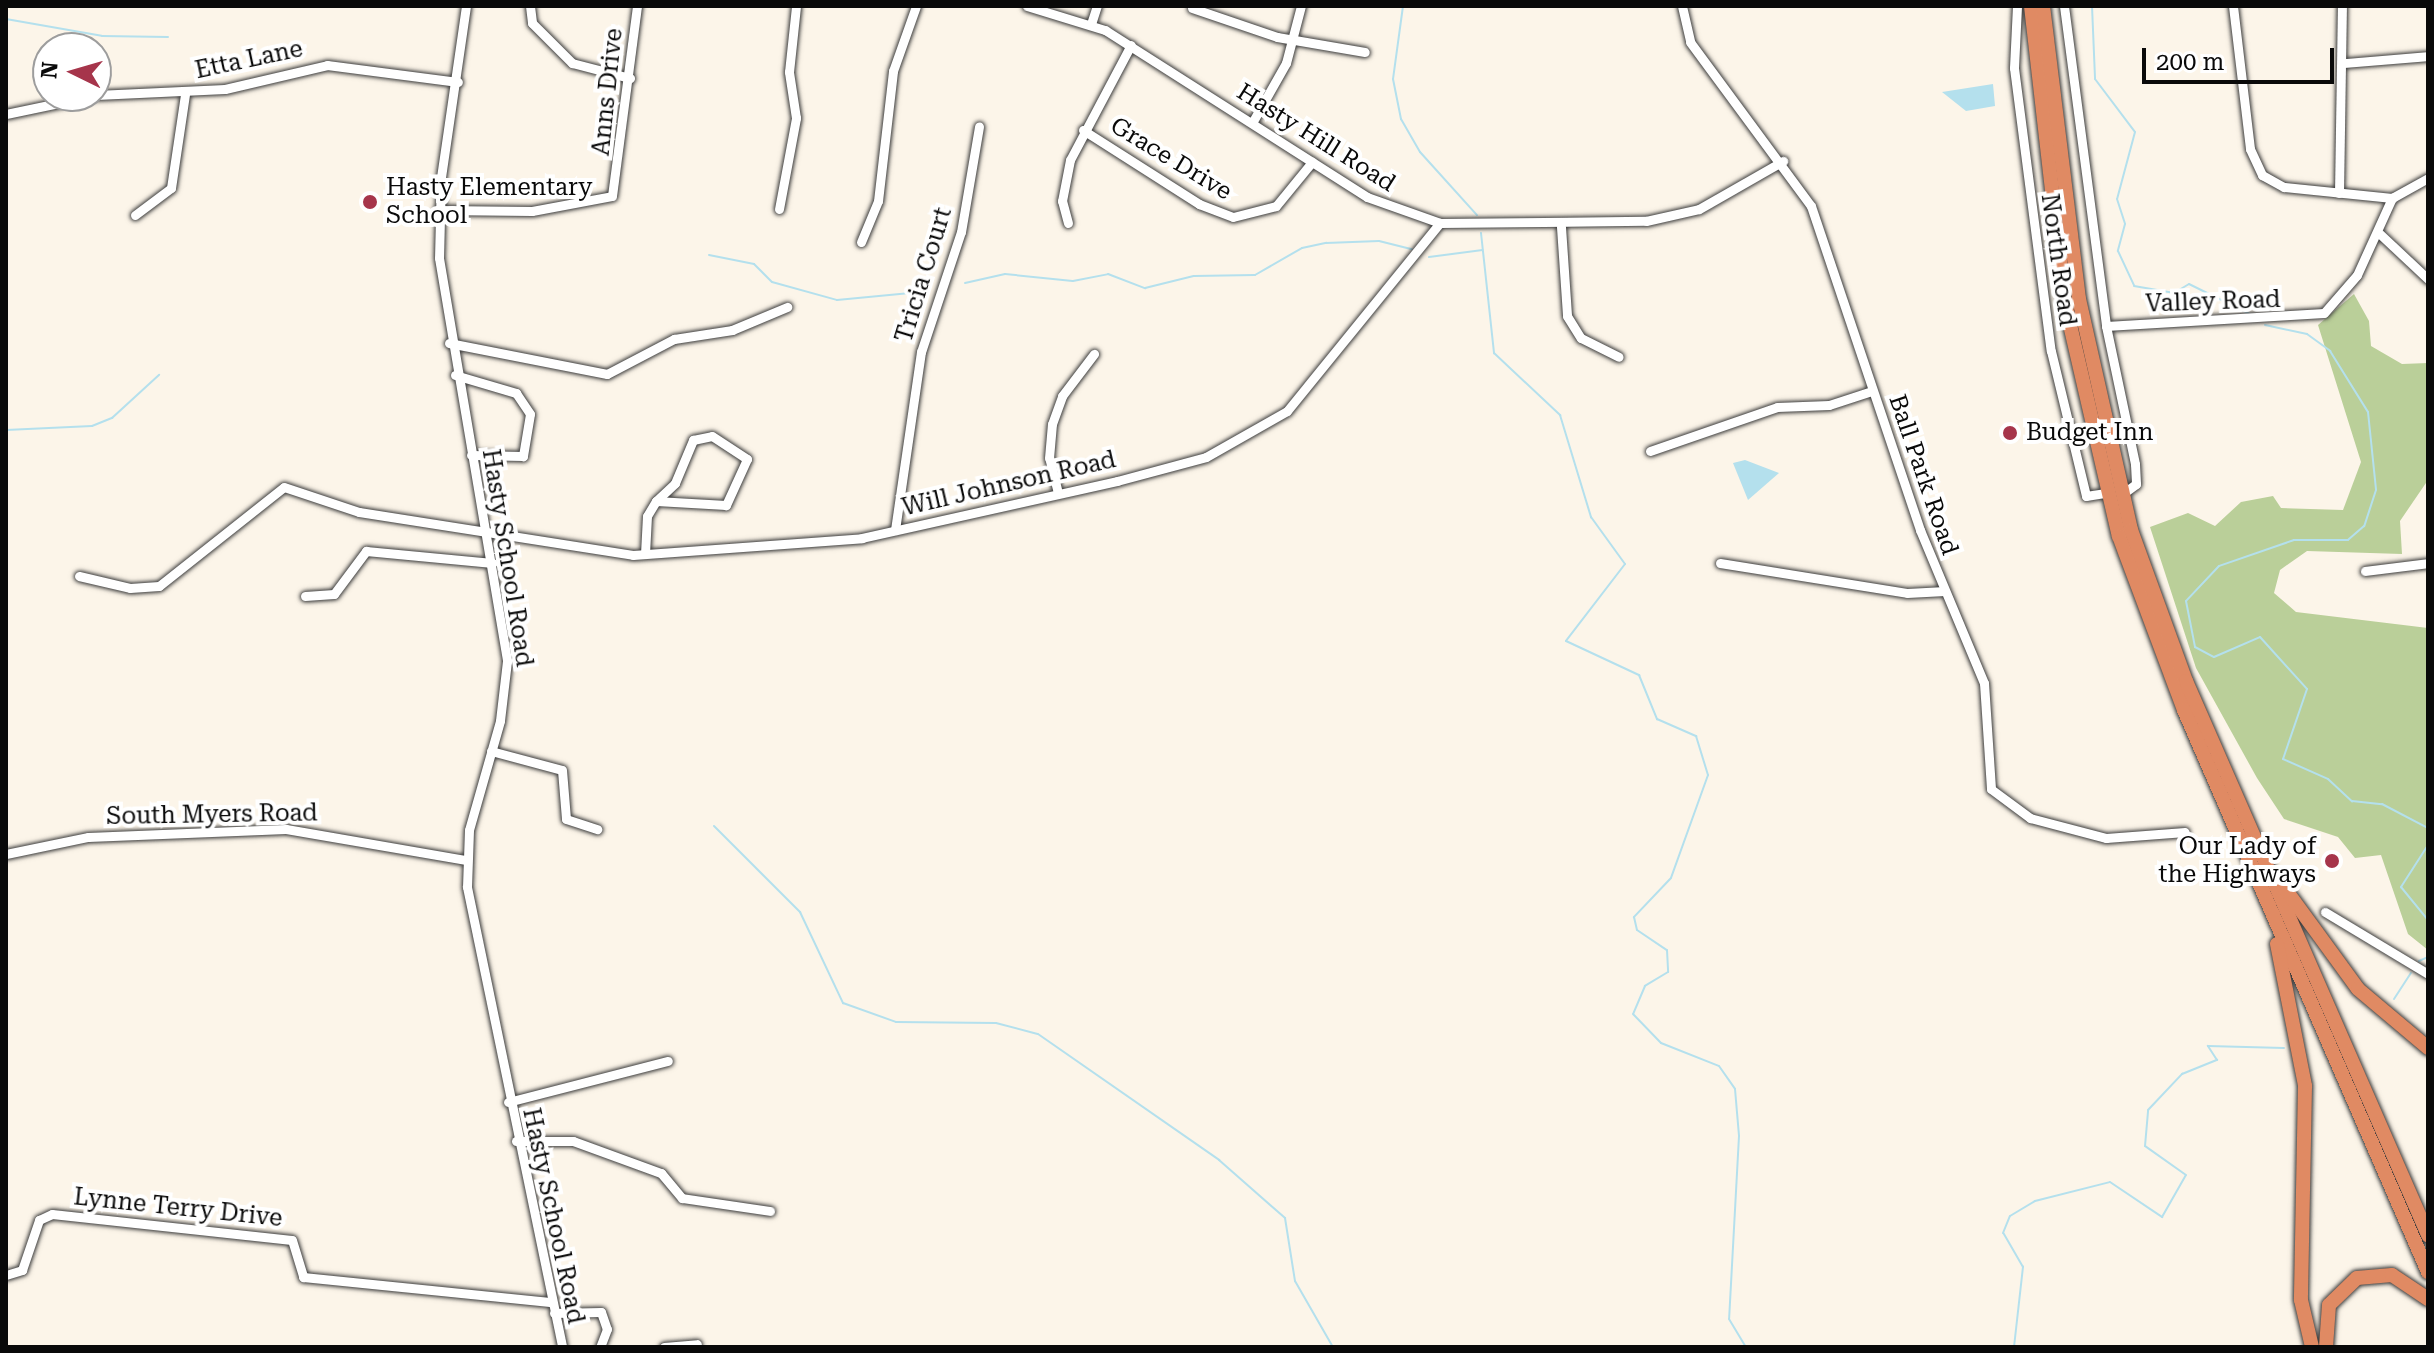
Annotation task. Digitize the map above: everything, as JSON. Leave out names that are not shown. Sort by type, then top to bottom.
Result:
[{"type":"highway","points":[[2031,6],[2065,303],[2156,641],[2428,1272]]},
{"type":"highway","points":[[2043,6],[2079,299],[2114,494],[2165,628],[2428,1235]]},
{"type":"highway","points":[[2250,828],[2321,945],[2358,989],[2428,1048]]},
{"type":"highway","points":[[2245,853],[2299,1032],[2301,1300],[2312,1347]]},
{"type":"highway","points":[[2326,1347],[2329,1305],[2357,1278],[2392,1275],[2428,1299]]},
{"type":"street","name":"Hasty School Road","points":[[466,6],[458,82],[438,210],[449,343],[487,532],[507,671],[466,860],[508,1102],[562,1347]]},
{"type":"street","points":[[530,6],[532,23],[572,63],[630,78]]},
{"type":"street","name":"Anns Drive","points":[[438,210],[532,211],[612,196],[630,78],[637,6]]},
{"type":"street","points":[[779,209],[796,118],[789,72],[796,6]]},
{"type":"street","points":[[861,242],[878,201],[893,71],[916,6]]},
{"type":"street","name":"Hasty Hill Road","points":[[1027,6],[1091,24],[1131,45],[1389,209],[1440,223],[1561,227],[1699,209],[1783,161]]},
{"type":"street","points":[[1091,24],[1097,6]]},
{"type":"street","points":[[1252,123],[1295,41],[1301,6]]},
{"type":"street","name":"Ball Park Road","points":[[1682,6],[1690,42],[1783,161],[1811,206],[1872,391],[1945,591],[1984,683],[1987,777],[1999,799],[2030,818],[2106,838],[2185,832]]},
{"type":"street","name":"North Road","points":[[2017,6],[2014,68],[2043,308],[2086,496],[2114,494]]},
{"type":"street","points":[[2064,6],[2106,326],[2135,464],[2136,484],[2114,494]]},
{"type":"street","points":[[2233,6],[2255,165],[2271,183],[2392,198],[2428,178]]},
{"type":"street","points":[[2339,193],[2345,63],[2342,6]]},
{"type":"street","points":[[1192,8],[1295,41],[1365,52]]},
{"type":"street","points":[[1068,223],[1063,192],[1083,130],[1131,45]]},
{"type":"street","points":[[2345,63],[2428,56]]},
{"type":"street","name":"Etta Lane","points":[[112,96],[185,94],[327,65],[458,82]]},
{"type":"street","points":[[135,215],[171,188],[185,94]]},
{"type":"street","name":"Etta Lane","points":[[6,114],[32,109]]},
{"type":"street","name":"Tricia Court","points":[[895,530],[921,352],[961,232],[979,127]]},
{"type":"street","name":"Grace Drive","points":[[1083,130],[1199,204],[1233,217],[1276,206],[1312,162]]},
{"type":"street","name":"Valley Road","points":[[2106,326],[2315,317],[2345,294],[2380,234],[2392,198]]},
{"type":"street","name":"Will Johnson Road","points":[[79,576],[159,586],[284,487],[359,512],[487,532],[583,552],[645,554],[895,530],[1206,457],[1287,411],[1440,223]]},
{"type":"street","points":[[1561,227],[1567,316],[1581,338],[1619,357]]},
{"type":"street","points":[[2380,234],[2428,279]]},
{"type":"street","points":[[449,343],[607,374],[674,339],[732,330],[787,307]]},
{"type":"street","points":[[1058,493],[1049,458],[1052,424],[1062,396],[1094,354]]},
{"type":"street","points":[[455,375],[516,393],[530,414],[523,456],[471,455]]},
{"type":"street","points":[[1650,451],[1777,407],[1829,405],[1872,391]]},
{"type":"street","points":[[645,554],[647,516],[656,501],[675,483],[693,440],[722,439],[728,451],[747,459],[726,505],[656,501]]},
{"type":"street","points":[[305,596],[334,594],[366,551],[492,563]]},
{"type":"street","points":[[1720,563],[1907,593],[1945,591]]},
{"type":"street","points":[[2365,571],[2428,563]]},
{"type":"street","points":[[491,751],[562,770],[566,819],[597,829]]},
{"type":"street","name":"South Myers Road","points":[[6,854],[88,837],[286,829],[466,860]]},
{"type":"street","points":[[2325,912],[2428,974]]},
{"type":"street","points":[[508,1102],[668,1061]]},
{"type":"street","points":[[516,1141],[573,1141],[661,1173],[682,1198],[770,1211]]},
{"type":"street","name":"Lynne Terry Drive","points":[[6,1275],[22,1270],[39,1220],[52,1214],[292,1240],[303,1277],[550,1302]]},
{"type":"street","points":[[554,1313],[601,1312],[607,1329],[600,1347]]},
{"type":"street","points":[[664,1347],[697,1344]]},
{"type":"green space","points":[[2354,294],[2369,321],[2371,346],[2402,364],[2428,363],[2428,480],[2400,521],[2402,554],[2307,551],[2280,570],[2274,593],[2296,612],[2428,628],[2428,950],[2408,934],[2381,855],[2355,858],[2338,837],[2284,819],[2257,778],[2196,668],[2150,527],[2188,513],[2215,526],[2241,502],[2273,496],[2281,508],[2343,510],[2361,462],[2318,325]]},
{"type":"water","points":[[1993,84],[1995,106],[1966,111],[1942,92]]},
{"type":"water","points":[[1745,460],[1779,473],[1748,500],[1733,463]]},
{"type":"waterway","points":[[1403,6],[1393,79],[1401,119],[1420,152],[1477,215]]},
{"type":"waterway","points":[[2092,6],[2095,79],[2135,132],[2117,199],[2125,224],[2118,251],[2134,286],[2174,293],[2189,284],[2250,314]]},
{"type":"waterway","points":[[6,19],[102,36],[168,37]]},
{"type":"waterway","points":[[1481,233],[1494,353],[1560,415],[1591,517],[1625,564],[1566,641],[1639,675],[1657,719],[1696,736],[1708,775],[1671,878],[1634,917],[1637,930],[1667,950],[1668,972],[1645,986],[1633,1014],[1661,1043],[1719,1066],[1735,1089],[1739,1136],[1729,1319],[1746,1347]]},
{"type":"waterway","points":[[965,283],[1005,274],[1073,281],[1108,274],[1145,288],[1194,276],[1255,275],[1302,248],[1326,243],[1379,241],[1412,249]]},
{"type":"waterway","points":[[1429,257],[1483,250]]},
{"type":"waterway","points":[[709,255],[754,264],[772,282],[837,300],[921,292]]},
{"type":"waterway","points":[[2265,325],[2307,334],[2330,351],[2368,412],[2376,490],[2364,526],[2348,540],[2294,540],[2219,566],[2186,601],[2195,647],[2214,657],[2260,637],[2307,689],[2283,759],[2328,779],[2352,801],[2382,804],[2428,828]]},
{"type":"waterway","points":[[6,430],[92,426],[112,418],[159,375]]},
{"type":"waterway","points":[[714,826],[800,912],[843,1003],[896,1022],[996,1023],[1038,1034],[1219,1160],[1285,1218],[1295,1281],[1333,1347]]},
{"type":"waterway","points":[[2428,845],[2401,887],[2428,920]]},
{"type":"waterway","points":[[2419,961],[2428,957]]},
{"type":"waterway","points":[[2394,999],[2411,973]]},
{"type":"waterway","points":[[2014,1347],[2023,1267],[2003,1233],[2010,1216],[2035,1201],[2110,1182],[2162,1217],[2186,1175],[2145,1146],[2148,1110],[2182,1074],[2217,1060],[2208,1046],[2284,1048]]},
{"type":"place","name":"Hasty Elementary School","points":[[370,202]]},
{"type":"place","name":"Budget Inn","points":[[2010,433]]},
{"type":"place","name":"Our Lady of the Highways","points":[[2332,861]]}]
